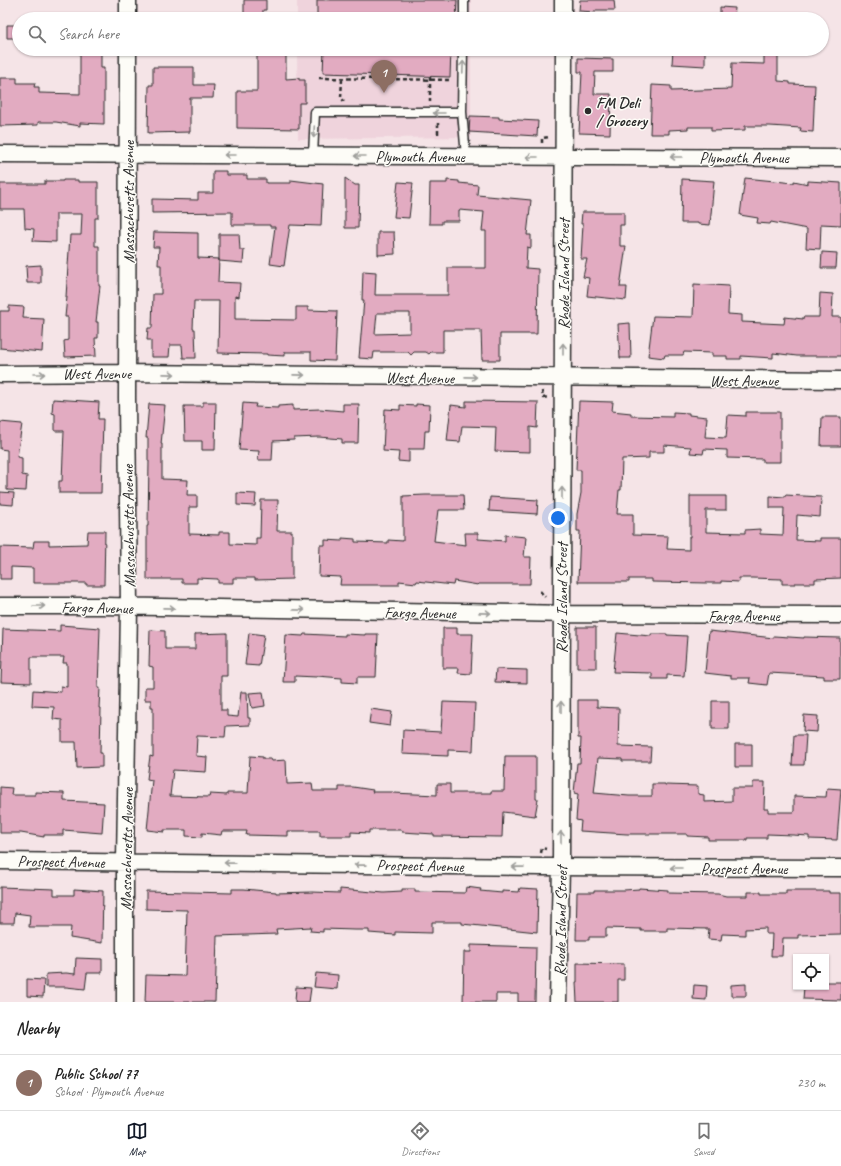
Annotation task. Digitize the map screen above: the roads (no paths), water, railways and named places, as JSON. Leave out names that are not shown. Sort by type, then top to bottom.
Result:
[{"type":"street","points":[[128,0],[128,12]]},
{"type":"street","points":[[563,0],[563,12]]},
{"type":"street","name":"Massachusetts Avenue","points":[[125,1002],[125,862],[129,607],[127,373],[128,56]]},
{"type":"street","name":"Rhode Island Street","points":[[558,1002],[564,56]]},
{"type":"street","name":"Plymouth Avenue","points":[[0,154],[841,158]]},
{"type":"street","name":"West Avenue","points":[[0,374],[127,373],[841,380]]},
{"type":"street","name":"Fargo Avenue","points":[[0,606],[561,614],[841,615]]},
{"type":"street","name":"Prospect Avenue","points":[[0,861],[560,867],[841,868]]},
{"type":"lane","points":[[464,0],[464,12]]},
{"type":"lane","points":[[463,56],[462,112],[466,156]]},
{"type":"lane","points":[[313,156],[315,112],[462,112]]},
{"type":"place","name":"Public School 77","points":[[384,93]]},
{"type":"place","name":"FM Deli / Grocery","points":[[588,111]]}]
